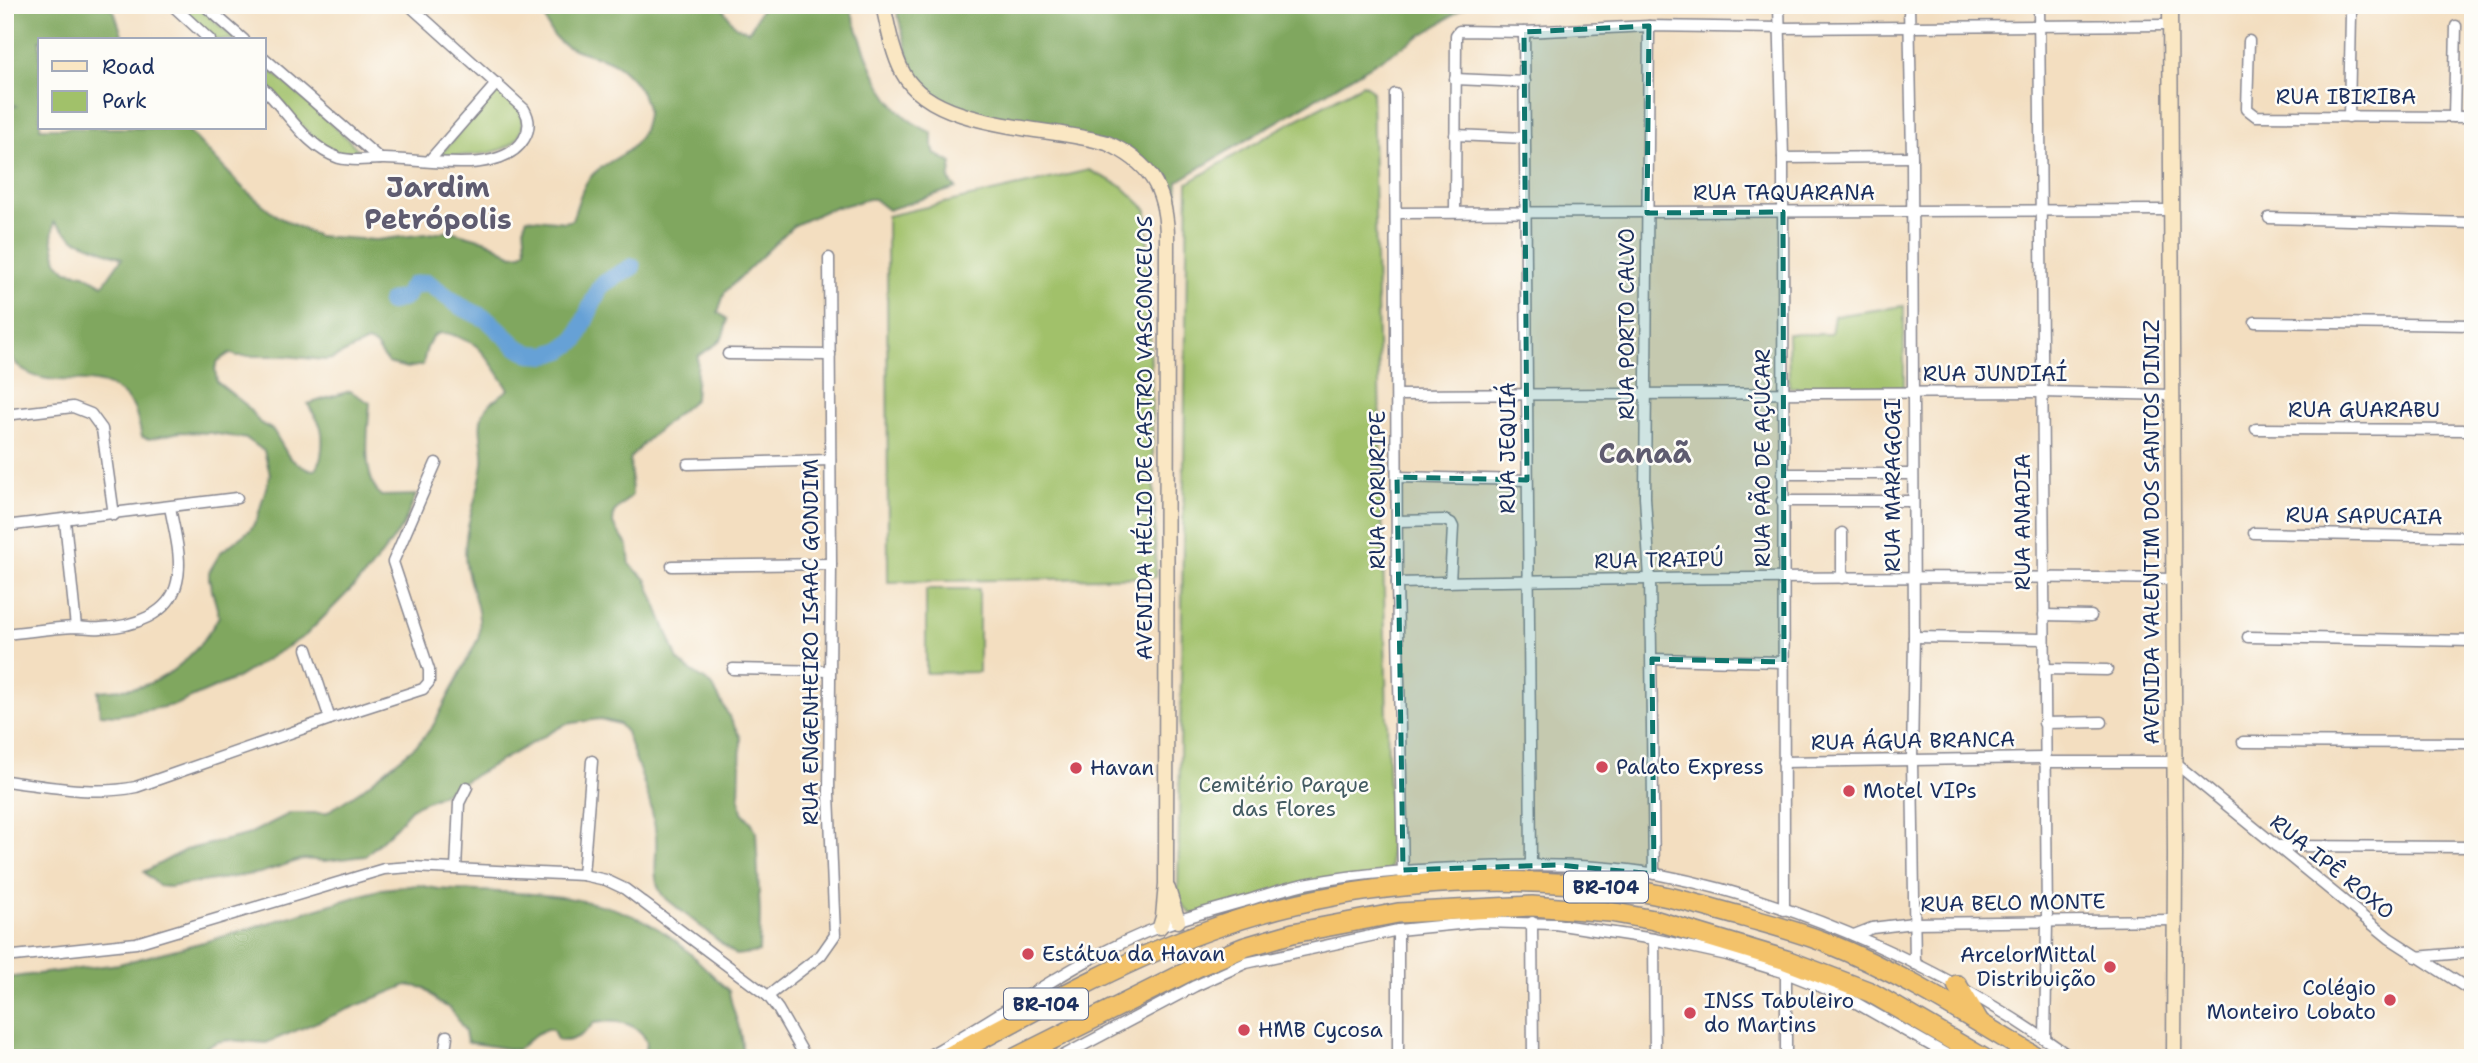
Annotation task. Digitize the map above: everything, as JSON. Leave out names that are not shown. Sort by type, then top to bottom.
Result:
[{"type":"highway","name":"BR-104","points":[[946,1058],[970,1039],[1148,954],[1209,930],[1403,878],[1558,883],[1619,888],[1686,901],[1831,944],[1914,984],[2038,1058]]},
{"type":"highway","name":"BR-104","points":[[1015,1058],[1189,970],[1245,947],[1293,933],[1398,913],[1532,906],[1610,912],[1654,920],[1786,960],[1870,992],[1983,1058]]},
{"type":"highway","points":[[1957,985],[1980,1024]]},
{"type":"street","points":[[172,5],[181,10],[208,38]]},
{"type":"street","points":[[204,5],[242,38]]},
{"type":"street","points":[[266,91],[301,131],[326,152],[348,160],[491,162],[506,157],[523,142],[529,130],[528,115],[497,83],[409,5]]},
{"type":"street","name":"AVENIDA HÉLIO DE CASTRO VASCONCELOS","points":[[883,5],[896,59],[903,75],[926,99],[963,116],[1107,143],[1142,167],[1152,177],[1163,196],[1167,233],[1166,884],[1160,927]]},
{"type":"street","name":"RUA PÃO DE AÇÚCAR","points":[[1779,5],[1783,158],[1784,910]]},
{"type":"street","name":"RUA MARAGOGI","points":[[1909,5],[1912,156],[1914,964]]},
{"type":"street","name":"RUA ANADIA","points":[[2039,5],[2047,922],[2045,1039]]},
{"type":"street","name":"AVENIDA VALENTIM DOS SANTOS DINIZ","points":[[2170,5],[2174,1058]]},
{"type":"street","points":[[2349,117],[2351,14]]},
{"type":"street","points":[[1455,212],[1455,79],[1458,31],[1524,32],[1649,26],[1779,28],[2170,25]]},
{"type":"street","name":"RUA PORTO CALVO","points":[[1649,26],[1645,496],[1652,659],[1654,874]]},
{"type":"street","points":[[2454,117],[2456,26]]},
{"type":"street","name":"RUA JEQUIÁ","points":[[1524,32],[1531,864]]},
{"type":"street","name":"RUA IBIRIBA","points":[[2249,41],[2247,109],[2256,116],[2473,117]]},
{"type":"street","points":[[266,60],[380,159]]},
{"type":"street","points":[[1455,79],[1525,82]]},
{"type":"street","points":[[429,160],[497,83]]},
{"type":"street","name":"RUA CORURIPE","points":[[1395,94],[1397,583],[1403,878]]},
{"type":"street","points":[[1455,135],[1525,138]]},
{"type":"street","points":[[1783,158],[1912,156]]},
{"type":"street","name":"RUA TAQUARANA","points":[[1397,213],[2171,210]]},
{"type":"street","points":[[2269,218],[2473,223]]},
{"type":"street","name":"RUA ENGENHEIRO ISAAC GONDIM","points":[[768,996],[821,954],[835,935],[829,794],[829,258]]},
{"type":"street","points":[[2255,322],[2473,325]]},
{"type":"street","points":[[728,354],[830,355]]},
{"type":"street","name":"RUA JUNDIAÍ","points":[[1398,395],[2042,392],[2172,395]]},
{"type":"street","points":[[5,415],[77,408],[91,414],[102,429],[114,515]]},
{"type":"street","name":"RUA GUARABU","points":[[2256,429],[2473,430]]},
{"type":"street","points":[[688,464],[830,460]]},
{"type":"street","points":[[5,781],[82,790],[122,790],[423,689],[429,682],[429,670],[393,562],[436,463]]},
{"type":"street","points":[[1782,474],[1912,474]]},
{"type":"street","points":[[1397,477],[1527,480]]},
{"type":"street","points":[[5,526],[114,515],[237,498]]},
{"type":"street","points":[[1782,501],[1912,501]]},
{"type":"street","points":[[5,634],[76,627],[116,627],[147,618],[160,610],[178,581],[178,555],[170,507]]},
{"type":"street","points":[[65,520],[76,627]]},
{"type":"street","points":[[1398,520],[1444,520],[1451,523],[1450,582]]},
{"type":"street","points":[[1842,533],[1842,578]]},
{"type":"street","name":"RUA SAPUCAIA","points":[[2254,533],[2473,537]]},
{"type":"street","points":[[672,565],[831,564]]},
{"type":"street","name":"RUA TRAIPÚ","points":[[1397,583],[1783,578],[2174,579]]},
{"type":"street","points":[[2044,615],[2091,616]]},
{"type":"street","points":[[1914,637],[2044,639]]},
{"type":"street","points":[[2248,637],[2473,641]]},
{"type":"street","points":[[307,649],[330,719]]},
{"type":"street","points":[[1652,659],[1784,662]]},
{"type":"street","points":[[733,669],[830,671]]},
{"type":"street","points":[[2044,669],[2107,670]]},
{"type":"street","points":[[2044,723],[2102,722]]},
{"type":"street","points":[[2243,742],[2473,743]]},
{"type":"street","points":[[583,875],[592,761]]},
{"type":"street","name":"RUA ÁGUA BRANCA","points":[[1783,762],[2174,762]]},
{"type":"street","name":"RUA IPÊ ROXO","points":[[2174,762],[2276,846],[2291,851],[2353,910],[2416,957],[2473,992]]},
{"type":"street","points":[[456,869],[459,803],[467,787]]},
{"type":"street","points":[[2291,851],[2473,847]]},
{"type":"street","points":[[924,1058],[970,1039],[1088,961],[1178,920],[1308,883],[1403,878],[1531,864],[1600,867],[1654,874],[1739,895],[1818,920],[1957,985],[2072,1058]]},
{"type":"street","points":[[5,957],[136,943],[384,869],[411,867],[583,875],[606,880],[625,889],[768,996],[806,1058]]},
{"type":"street","name":"AVENIDA HÉLIO DE CASTRO VASCONCELOS","points":[[1166,884],[1178,920]]},
{"type":"street","name":"RUA BELO MONTE","points":[[1854,935],[1872,928],[1913,923],[2173,919]]},
{"type":"street","points":[[1059,1058],[1195,986],[1246,963],[1398,930],[1480,922],[1532,922],[1654,939],[1727,956],[1844,996],[1953,1058]]},
{"type":"street","points":[[1532,922],[1533,1058]]},
{"type":"street","points":[[1398,930],[1398,1058]]},
{"type":"street","points":[[1654,939],[1655,1058]]},
{"type":"street","points":[[2416,957],[2473,951]]},
{"type":"street","points":[[1786,974],[1786,1058]]},
{"type":"street","points":[[443,1058],[447,1036]]},
{"type":"highlighted area","points":[[1649,26],[1647,213],[1783,212],[1784,662],[1652,659],[1654,874],[1558,865],[1403,870],[1397,477],[1527,480],[1524,32]]},
{"type":"green space","points":[[5,5],[106,5],[114,11],[123,38],[38,38],[38,130],[188,130],[243,188],[278,217],[317,236],[376,240],[451,231],[487,241],[513,255],[521,254],[526,249],[524,225],[527,218],[565,222],[572,220],[588,180],[595,172],[632,147],[643,130],[647,114],[642,94],[627,73],[614,63],[561,43],[554,37],[545,17],[525,5],[720,5],[735,26],[748,31],[766,5],[849,5],[865,51],[887,95],[908,119],[932,133],[935,154],[952,163],[949,180],[956,188],[888,210],[874,199],[869,199],[827,210],[793,226],[725,292],[718,312],[727,319],[726,328],[718,342],[698,356],[695,399],[630,458],[632,495],[614,512],[613,524],[628,546],[630,565],[646,579],[678,660],[712,685],[741,738],[739,798],[742,812],[756,832],[759,952],[736,955],[663,896],[656,875],[656,837],[652,810],[626,732],[619,724],[600,719],[566,724],[436,797],[413,807],[365,856],[325,861],[303,859],[260,873],[169,887],[159,886],[144,872],[185,850],[247,835],[291,813],[326,813],[360,791],[418,744],[433,726],[478,639],[479,620],[466,565],[466,538],[483,463],[480,429],[482,416],[490,404],[509,389],[480,349],[468,341],[443,333],[432,337],[423,365],[407,368],[388,363],[375,345],[367,342],[332,359],[237,356],[230,353],[218,361],[215,368],[217,382],[246,405],[260,423],[273,430],[289,457],[307,469],[315,470],[318,466],[322,442],[320,425],[308,404],[350,391],[370,403],[367,452],[375,487],[381,496],[416,495],[403,526],[369,571],[306,635],[237,678],[175,705],[118,715],[100,714],[98,691],[137,687],[162,677],[186,660],[213,627],[219,616],[209,572],[221,552],[250,530],[257,519],[270,474],[264,451],[247,439],[211,433],[180,432],[149,439],[142,437],[134,409],[121,393],[95,382],[39,377],[23,370],[12,358],[5,347],[5,109],[16,106],[5,97]],"holes":[[[54,222],[74,239],[122,258],[103,285],[84,274],[67,271],[57,261],[52,238]]]},
{"type":"green space","points":[[185,5],[196,5],[234,38],[215,38],[185,13]]},
{"type":"green space","points":[[895,5],[1467,5],[1435,27],[1178,181],[1176,209],[1172,218],[1169,196],[1161,178],[1131,150],[950,108],[925,87],[912,68]]},
{"type":"green space","points":[[266,66],[362,154],[346,154],[331,149],[306,130],[266,84]]},
{"type":"green space","name":"Cemitério Parque das Flores","points":[[1363,84],[1372,90],[1391,884],[1203,920],[1188,911],[1178,895],[1188,183],[1279,129]]},
{"type":"green space","points":[[497,89],[514,102],[521,112],[523,125],[518,138],[510,145],[487,153],[439,156]]},
{"type":"green space","points":[[1089,170],[1122,186],[1147,210],[1156,577],[888,582],[887,216]]},
{"type":"green space","points":[[1904,306],[1904,388],[1789,387],[1788,334],[1831,334],[1834,316]]},
{"type":"green space","points":[[926,589],[979,589],[979,672],[926,673]]},
{"type":"green space","points":[[418,885],[439,889],[556,896],[613,908],[639,919],[673,939],[729,991],[742,1041],[741,1058],[642,1058],[647,1044],[639,1031],[626,1024],[610,1021],[594,1023],[583,1034],[563,1041],[557,1040],[553,1030],[547,1029],[536,1034],[517,1050],[467,1042],[465,1031],[450,1008],[439,1003],[425,988],[407,985],[266,1043],[229,1040],[217,1042],[206,1047],[195,1058],[5,1058],[5,978],[119,964],[211,940],[382,889]]},
{"type":"waterway","points":[[390,302],[405,297],[413,285],[428,283],[460,306],[488,320],[517,347],[531,354],[546,355],[562,350],[576,340],[599,289],[604,283],[632,267]]},
{"type":"place","name":"Palato Express","points":[[1602,767]]},
{"type":"place","name":"Havan","points":[[1076,768]]},
{"type":"place","name":"Motel VIPs","points":[[1849,791]]},
{"type":"place","name":"Estátua da Havan","points":[[1028,954]]},
{"type":"place","name":"ArcelorMittal Distribuição","points":[[2110,967]]},
{"type":"place","name":"Colégio Monteiro Lobato","points":[[2390,1000]]},
{"type":"place","name":"INSS Tabuleiro do Martins","points":[[1690,1013]]},
{"type":"place","name":"HMB Cycosa","points":[[1244,1030]]},
{"type":"district","name":"Jardim Petrópolis","points":[[438,203]]},
{"type":"district","name":"Canaã","points":[[1645,453]]}]
